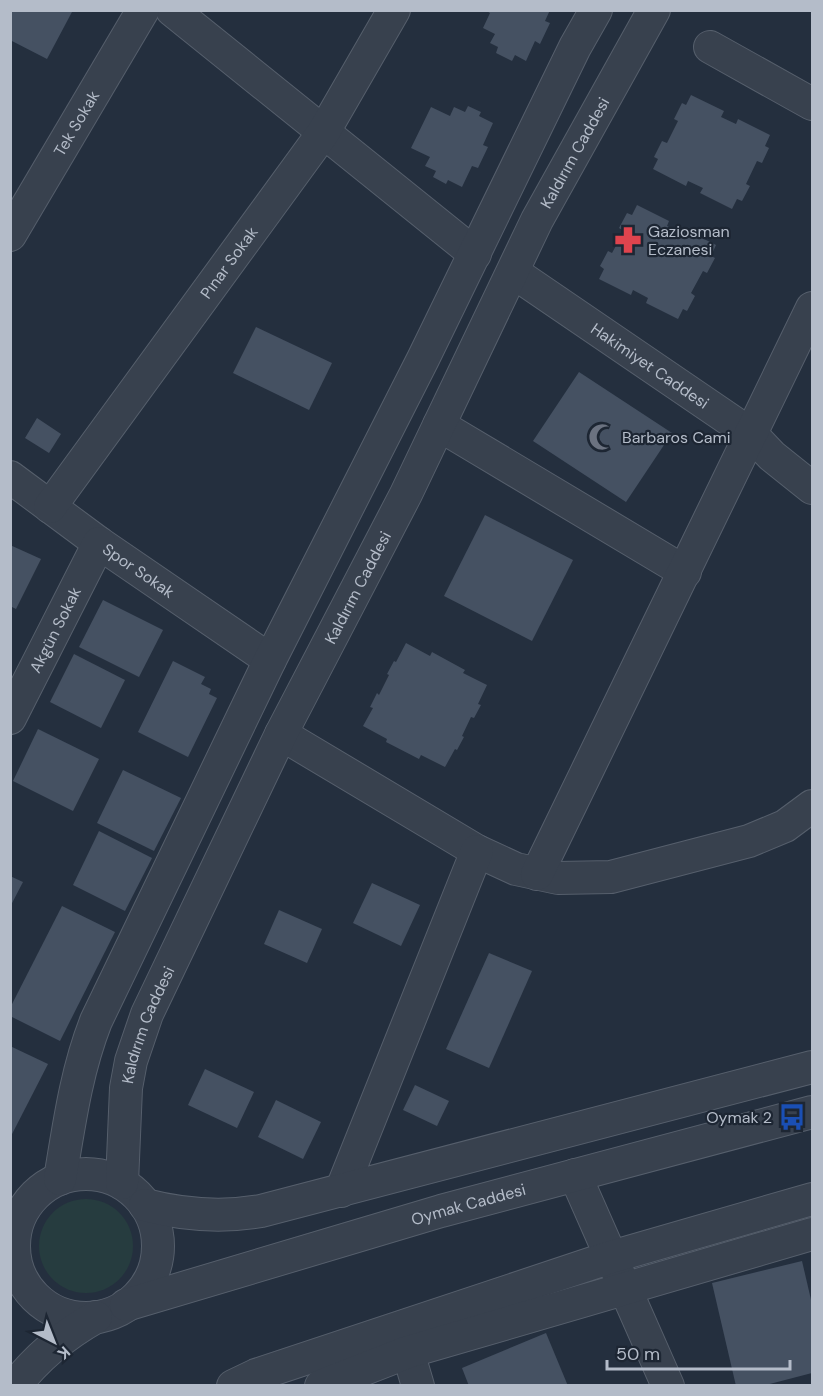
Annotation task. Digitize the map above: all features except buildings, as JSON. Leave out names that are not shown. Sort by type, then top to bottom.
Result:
[{"type":"street","name":"Tek Sokak","points":[[10,235],[143,10]]},
{"type":"street","points":[[172,10],[475,254]]},
{"type":"street","name":"Pınar Sokak","points":[[50,507],[323,133],[394,10]]},
{"type":"street","points":[[60,1179],[78,1075],[92,1031],[270,660],[475,254],[575,47],[596,10]]},
{"type":"street","points":[[650,20],[676,10]]},
{"type":"street","name":"Kaldırım Caddesi","points":[[122,1183],[126,1088],[138,1038],[147,1014],[281,734],[406,494],[537,220],[650,20]]},
{"type":"street","points":[[710,47],[813,104]]},
{"type":"street","name":"Hakimiyet Caddesi","points":[[513,272],[752,435],[772,456],[813,488]]},
{"type":"street","points":[[537,874],[813,308]]},
{"type":"street","points":[[439,425],[685,572]]},
{"type":"street","name":"Spor Sokak","points":[[10,477],[99,543],[270,660]]},
{"type":"street","name":"Akgün Sokak","points":[[10,718],[99,543]]},
{"type":"street","points":[[281,734],[477,851],[516,869],[537,874],[584,879],[611,877],[636,871],[768,834],[785,826],[813,806]]},
{"type":"street","points":[[341,1191],[477,851]]},
{"type":"street","points":[[145,1205],[193,1215],[239,1215],[261,1212],[813,1067]]},
{"type":"street","name":"Oymak Caddesi","points":[[126,1305],[441,1211],[813,1112]]},
{"type":"street","points":[[15,1386],[40,1356],[58,1341],[96,1317],[126,1305],[148,1281],[154,1267],[158,1251],[153,1219],[135,1193],[122,1183],[107,1177],[75,1174],[46,1186],[33,1197],[17,1224],[12,1260],[26,1286],[50,1308],[64,1314],[96,1317]]},
{"type":"street","points":[[575,1176],[668,1386]]},
{"type":"street","points":[[233,1386],[256,1376],[611,1257],[813,1199]]},
{"type":"street","points":[[321,1386],[408,1352],[813,1234]]},
{"type":"street","points":[[408,1352],[418,1386]]},
{"type":"green space","points":[[86,1199],[104,1202],[119,1213],[130,1228],[133,1246],[130,1264],[119,1279],[104,1290],[86,1293],[68,1290],[53,1279],[42,1264],[39,1246],[42,1228],[53,1213],[68,1202]]},
{"type":"place","name":"Gaziosman Eczanesi","points":[[628,240]]},
{"type":"place","name":"Barbaros Cami","points":[[602,437]]},
{"type":"place","name":"Oymak 2","points":[[792,1117]]}]
